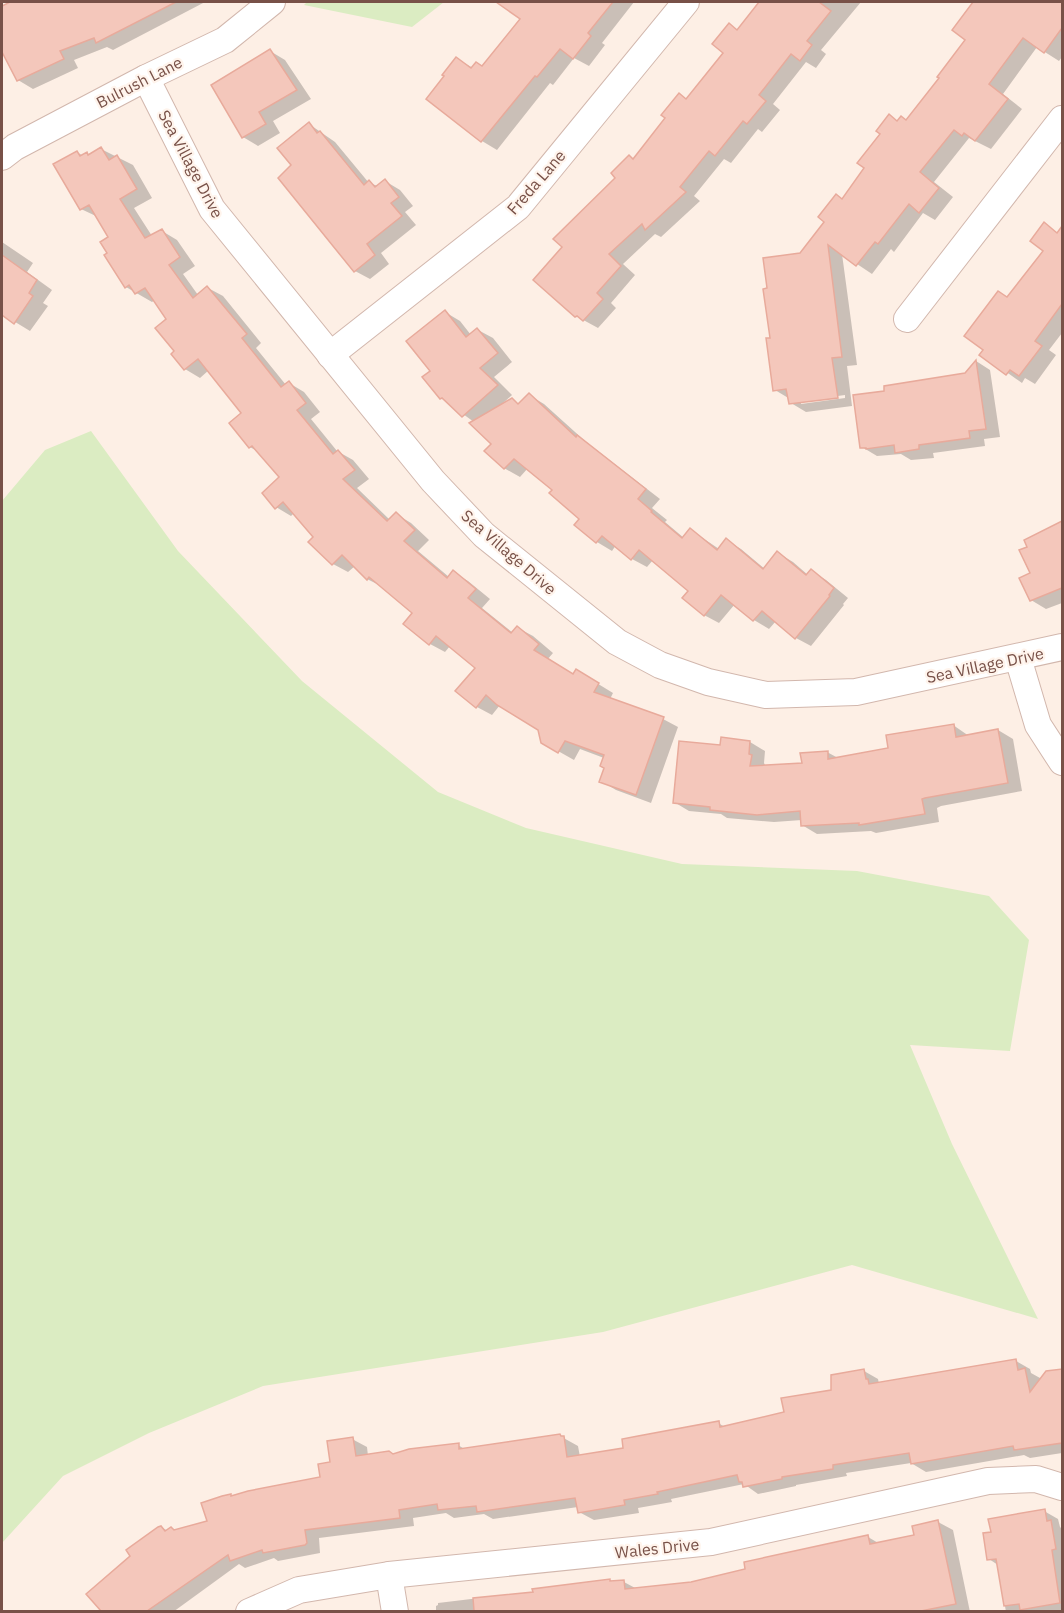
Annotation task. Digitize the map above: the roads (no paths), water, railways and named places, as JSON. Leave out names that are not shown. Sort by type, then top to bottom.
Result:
[{"type":"street","name":"Bulrush Lane","points":[[2,157],[15,147],[146,78],[225,40],[272,2]]},
{"type":"street","name":"Freda Lane","points":[[330,355],[518,207],[686,2]]},
{"type":"street","name":"Sea Village Drive","points":[[146,78],[212,209],[433,481],[484,535],[616,642],[660,665],[708,682],[766,695],[856,692],[1062,647]]},
{"type":"street","points":[[907,319],[1062,120]]},
{"type":"street","points":[[1018,658],[1038,725],[1062,762]]},
{"type":"street","name":"Wales Drive","points":[[249,1611],[299,1590],[389,1575],[711,1542],[988,1481],[1035,1479],[1062,1487]]},
{"type":"street","points":[[389,1575],[395,1611]]}]
